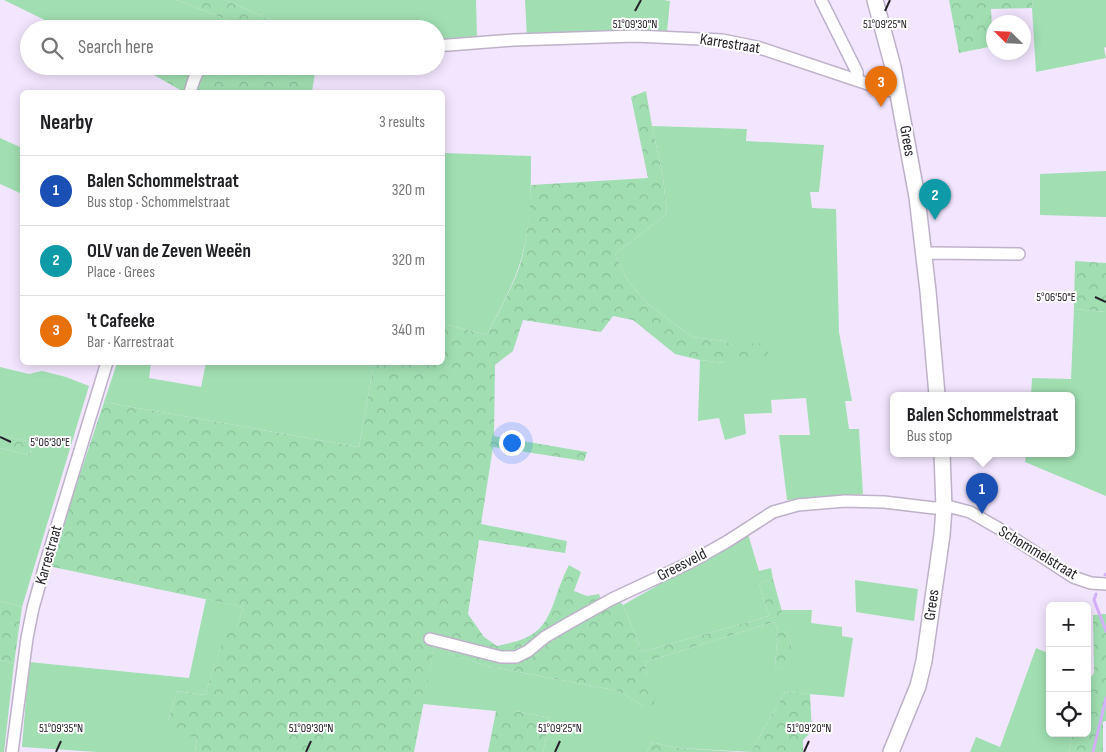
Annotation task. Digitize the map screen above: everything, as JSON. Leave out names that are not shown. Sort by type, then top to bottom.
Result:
[{"type":"street","points":[[821,0],[857,72],[857,80]]},
{"type":"street","name":"Grees","points":[[875,0],[893,67],[917,197],[937,392]]},
{"type":"street","name":"Karrestraat","points":[[445,45],[514,40],[635,36],[722,40],[757,47],[886,90],[898,91]]},
{"type":"street","points":[[191,90],[196,75]]},
{"type":"street","points":[[924,254],[1018,254]]},
{"type":"street","name":"Karrestraat","points":[[12,752],[27,638],[33,608],[106,365]]},
{"type":"street","name":"Grees","points":[[891,752],[918,686],[924,661],[942,535],[944,508],[942,457]]},
{"type":"street","name":"Greesveld","points":[[430,640],[501,657],[516,656],[528,651],[545,637],[612,599],[691,562],[773,512],[786,508],[798,505],[846,501],[884,502],[944,508]]},
{"type":"street","name":"Schommelstraat","points":[[944,508],[960,509],[974,515],[998,528],[1073,576],[1091,583],[1106,584]]},
{"type":"green space","points":[[4,0],[177,0],[228,20],[45,20]]},
{"type":"green space","points":[[177,0],[225,0],[271,20],[228,20]]},
{"type":"green space","points":[[225,0],[476,0],[477,38],[445,40],[445,20],[271,20]]},
{"type":"green space","points":[[525,0],[670,1],[667,32],[527,37]]},
{"type":"green space","points":[[949,0],[1033,0],[1032,8],[991,9],[991,15],[986,15],[986,47],[959,53]]},
{"type":"green space","points":[[1033,0],[1106,0],[1106,47],[1104,48],[1106,58],[1036,72]]},
{"type":"green space","points":[[154,75],[315,75],[312,90],[180,90]]},
{"type":"green space","points":[[646,91],[663,177],[667,214],[615,254],[626,278],[648,304],[692,337],[725,341],[733,345],[765,343],[769,355],[761,358],[725,363],[675,354],[633,320],[613,316],[601,332],[523,320],[513,351],[495,365],[494,436],[587,452],[584,461],[493,447],[481,524],[567,541],[565,553],[479,540],[468,614],[484,637],[497,646],[525,638],[534,633],[548,617],[569,565],[581,572],[574,591],[587,596],[599,594],[603,605],[608,609],[619,601],[623,605],[642,652],[769,616],[759,583],[773,579],[792,648],[791,664],[782,670],[775,666],[778,630],[774,622],[645,662],[647,689],[655,697],[654,705],[644,707],[619,691],[487,666],[443,652],[445,643],[436,640],[414,752],[195,752],[197,737],[186,736],[168,721],[177,691],[205,695],[226,628],[237,629],[243,607],[48,566],[104,402],[359,447],[374,365],[445,365],[445,324],[487,335],[509,292],[523,255],[531,185],[648,178],[631,97]]},
{"type":"green space","points":[[652,126],[747,129],[746,141],[824,145],[819,192],[810,192],[812,208],[836,209],[839,332],[852,401],[845,401],[849,429],[859,429],[863,494],[787,500],[779,435],[810,435],[806,398],[771,400],[772,413],[744,414],[746,434],[725,440],[719,418],[698,421],[700,360],[725,363],[733,345],[725,341],[692,337],[648,304],[626,278],[615,254],[667,214],[663,177]]},
{"type":"green space","points":[[0,138],[20,147],[20,193],[0,184]]},
{"type":"green space","points":[[445,153],[531,156],[530,211],[523,253],[512,284],[487,335],[445,324]]},
{"type":"green space","points":[[1106,171],[1106,217],[1040,215],[1040,174]]},
{"type":"green space","points":[[1075,261],[1106,263],[1106,312],[1074,309]]},
{"type":"green space","points":[[1074,309],[1106,312],[1106,496],[1025,462],[1026,457],[1075,457],[1075,392],[1031,392],[1032,378],[1071,379]]},
{"type":"green space","points":[[116,365],[151,365],[149,378],[201,387],[206,365],[374,365],[359,447],[104,402]]},
{"type":"green space","points":[[0,367],[29,374],[42,371],[66,377],[89,386],[22,607],[0,601],[0,448],[30,455],[32,442],[0,435]]},
{"type":"green space","points":[[0,435],[32,442],[30,455],[0,448]]},
{"type":"green space","points":[[748,534],[759,571],[771,568],[773,579],[759,583],[769,616],[642,652],[623,605]]},
{"type":"green space","points":[[855,580],[918,589],[914,621],[856,612]]},
{"type":"green space","points":[[206,599],[243,607],[237,630],[226,629],[205,695],[177,691],[168,721],[197,737],[195,752],[97,752],[22,747],[29,662],[189,678]]},
{"type":"green space","points":[[0,601],[22,607],[14,664],[0,660]]},
{"type":"green space","points":[[781,610],[812,610],[811,623],[842,627],[842,636],[853,638],[844,697],[785,692],[751,752],[678,748],[651,742],[647,752],[543,752],[550,718],[516,711],[496,711],[423,704],[436,640],[445,643],[444,652],[487,666],[619,691],[644,707],[647,676],[645,662],[774,622],[778,630],[775,666],[782,670],[792,648]]},
{"type":"green space","points":[[1106,614],[1106,721],[1103,722],[1103,752],[1069,752],[1072,737],[1091,737],[1091,677],[1094,673],[1093,615]]},
{"type":"green space","points":[[1036,648],[1046,652],[1046,737],[1072,737],[1069,752],[970,752],[976,737],[1000,747]]},
{"type":"green space","points":[[0,660],[14,664],[4,752],[0,752]]},
{"type":"green space","points":[[785,692],[810,694],[812,731],[803,740],[803,752],[751,752]]},
{"type":"green space","points":[[496,711],[516,711],[550,718],[543,752],[488,752]]},
{"type":"green space","points":[[651,742],[678,748],[739,752],[647,752]]},
{"type":"waterway","points":[[1096,594],[1094,600],[1106,631]]},
{"type":"waterway","points":[[1093,752],[1106,698]]},
{"type":"place","name":"'t Cafeeke","points":[[881,107]]},
{"type":"place","name":"OLV van de Zeven Weeën","points":[[935,220]]},
{"type":"place","name":"Balen Schommelstraat","points":[[982,514]]}]
